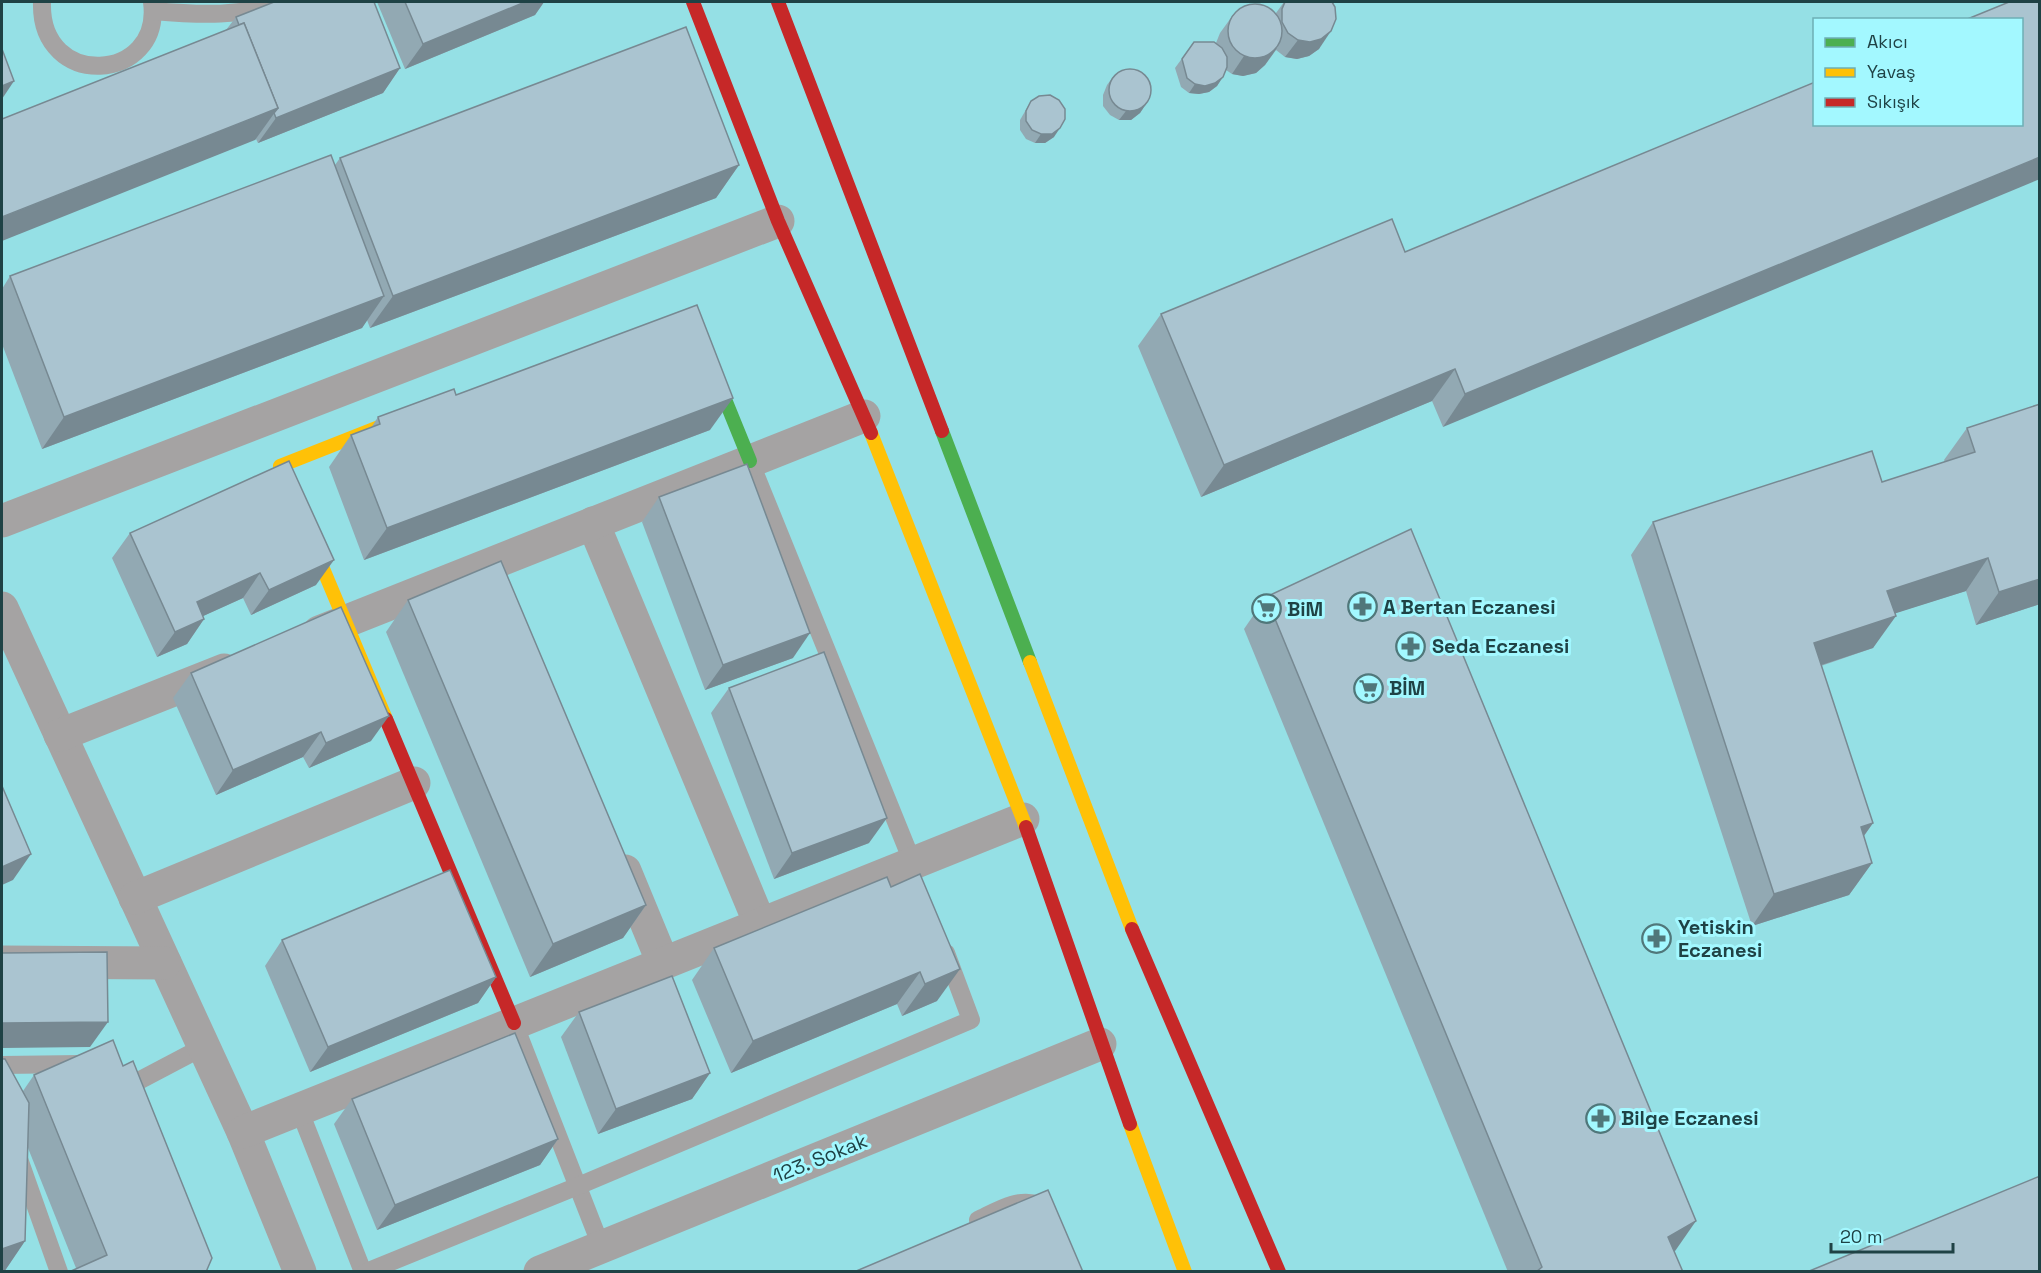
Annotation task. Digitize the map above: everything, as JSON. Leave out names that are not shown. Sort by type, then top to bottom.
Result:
[{"type":"street","points":[[693,2],[778,221],[864,416],[1023,819],[1100,1044],[1185,1272]]},
{"type":"street","points":[[778,2],[1142,952],[1279,1272]]},
{"type":"street","points":[[2,521],[778,221]]},
{"type":"street","points":[[707,356],[750,461]]},
{"type":"street","points":[[407,416],[280,466],[514,1023]]},
{"type":"street","points":[[291,643],[864,416]]},
{"type":"street","points":[[593,524],[760,924]]},
{"type":"street","points":[[496,562],[510,594]]},
{"type":"street","points":[[2,608],[11,651],[60,735],[243,1132],[300,1272]]},
{"type":"street","points":[[60,735],[247,661]]},
{"type":"street","points":[[135,897],[414,783]]},
{"type":"street","points":[[243,1132],[760,924],[917,874],[1023,819]]},
{"type":"street","points":[[614,844],[663,963]]},
{"type":"street","points":[[2,962],[165,963]]},
{"type":"street","name":"123. Sokak","points":[[540,1272],[1100,1044]]},
{"type":"lane","points":[[42,2],[42,18],[46,33],[55,47],[66,57],[97,67],[124,60],[136,52],[145,40],[153,6],[234,14],[265,9],[286,2]]},
{"type":"lane","points":[[750,461],[917,874]]},
{"type":"lane","points":[[299,1109],[364,1272],[578,1186],[971,1020],[942,941]]},
{"type":"lane","points":[[514,1023],[601,1246]]},
{"type":"lane","points":[[135,1109],[124,1079],[203,1047]]},
{"type":"lane","points":[[2,1065],[99,1064]]},
{"type":"lane","points":[[13,1142],[59,1272]]},
{"type":"lane","points":[[960,1228],[1015,1203],[1026,1202],[1047,1210],[1054,1218]]},
{"type":"shaded area","points":[[2,2],[2039,2],[2039,1271],[2,1271]]},
{"type":"building","points":[[274,2],[374,2],[400,68],[276,118],[274,113],[278,108],[244,23],[239,25],[236,17]]},
{"type":"building","points":[[405,2],[525,2],[423,44]]},
{"type":"building","points":[[1285,2],[1332,2],[1336,19],[1331,31],[1321,39],[1310,42],[1298,40],[1288,33],[1282,22],[1282,9]]},
{"type":"building","points":[[2009,2],[2040,2],[2040,157],[1465,394],[1455,369],[1224,465],[1161,314],[1392,219],[1405,252],[1813,83],[1813,126],[2023,126],[2023,18],[1970,18]]},
{"type":"building","points":[[1250,4],[1260,4],[1270,8],[1278,16],[1282,31],[1278,46],[1270,54],[1260,58],[1250,58],[1240,54],[1232,46],[1228,36],[1228,26],[1232,16],[1240,8]]},
{"type":"building","points":[[244,23],[278,108],[2,217],[2,119]]},
{"type":"building","points":[[686,27],[739,165],[393,296],[340,158]]},
{"type":"building","points":[[1194,42],[1214,42],[1222,48],[1227,57],[1227,67],[1223,77],[1215,83],[1205,86],[1195,84],[1187,78],[1182,59]]},
{"type":"building","points":[[2,49],[14,81],[2,86]]},
{"type":"building","points":[[1130,69],[1145,75],[1151,90],[1145,105],[1130,111],[1115,105],[1109,90],[1115,75]]},
{"type":"building","points":[[1050,95],[1059,100],[1065,109],[1065,119],[1060,128],[1052,134],[1041,134],[1032,130],[1026,121],[1026,111],[1031,101],[1039,96]]},
{"type":"building","points":[[331,155],[384,296],[64,417],[10,276]]},
{"type":"building","points":[[697,305],[733,398],[387,528],[351,435],[380,424],[378,417],[454,389],[456,395]]},
{"type":"building","points":[[2040,404],[2040,579],[1999,592],[1988,558],[1887,591],[1896,616],[1814,643],[1873,823],[1861,827],[1872,863],[1774,894],[1653,522],[1872,451],[1882,482],[1975,452],[1967,428]]},
{"type":"building","points":[[289,461],[334,560],[269,590],[260,573],[197,602],[204,619],[175,632],[130,533]]},
{"type":"building","points":[[747,464],[810,633],[723,665],[659,497]]},
{"type":"building","points":[[1411,529],[1696,1221],[1668,1237],[1683,1272],[1536,1272],[1542,1267],[1266,597]]},
{"type":"building","points":[[501,561],[646,905],[553,944],[408,600]]},
{"type":"building","points":[[341,607],[389,716],[326,743],[321,732],[233,770],[191,673]]},
{"type":"building","points":[[824,652],[887,818],[792,853],[729,688]]},
{"type":"building","points":[[2,786],[31,854],[2,867]]},
{"type":"building","points":[[450,870],[496,977],[328,1047],[282,940]]},
{"type":"building","points":[[920,874],[960,969],[925,984],[920,972],[753,1041],[714,948],[887,877],[891,887]]},
{"type":"building","points":[[107,952],[108,1022],[2,1023],[2,953]]},
{"type":"building","points":[[672,976],[710,1073],[616,1109],[579,1012]]},
{"type":"building","points":[[515,1033],[558,1139],[395,1205],[352,1099]]},
{"type":"building","points":[[113,1040],[123,1066],[133,1061],[212,1258],[206,1272],[69,1272],[107,1255],[34,1075]]},
{"type":"building","points":[[2,1059],[5,1059],[29,1103],[25,1241],[2,1249]]},
{"type":"building","points":[[2040,1176],[2040,1272],[1807,1272]]},
{"type":"building","points":[[1048,1190],[1083,1272],[854,1272]]},
{"type":"traffic: fast","points":[[711,365],[750,461]]},
{"type":"traffic: fast","points":[[942,431],[1030,662]]},
{"type":"traffic: slow","points":[[386,719],[280,466],[389,423]]},
{"type":"traffic: slow","points":[[871,433],[1026,827]]},
{"type":"traffic: slow","points":[[1030,662],[1132,929]]},
{"type":"traffic: slow","points":[[1130,1124],[1185,1272]]},
{"type":"traffic: jam","points":[[693,2],[778,221],[871,433]]},
{"type":"traffic: jam","points":[[778,2],[942,431]]},
{"type":"traffic: jam","points":[[386,719],[514,1023]]},
{"type":"traffic: jam","points":[[1026,827],[1130,1124]]},
{"type":"traffic: jam","points":[[1132,929],[1279,1272]]},
{"type":"place","name":"A Bertan Eczanesi","points":[[1362,607]]},
{"type":"place","name":"BiM","points":[[1266,609]]},
{"type":"place","name":"Seda Eczanesi","points":[[1411,646]]},
{"type":"place","name":"BİM","points":[[1368,688]]},
{"type":"place","name":"Yetiskin Eczanesi","points":[[1657,938]]},
{"type":"place","name":"Bilge Eczanesi","points":[[1600,1118]]}]
